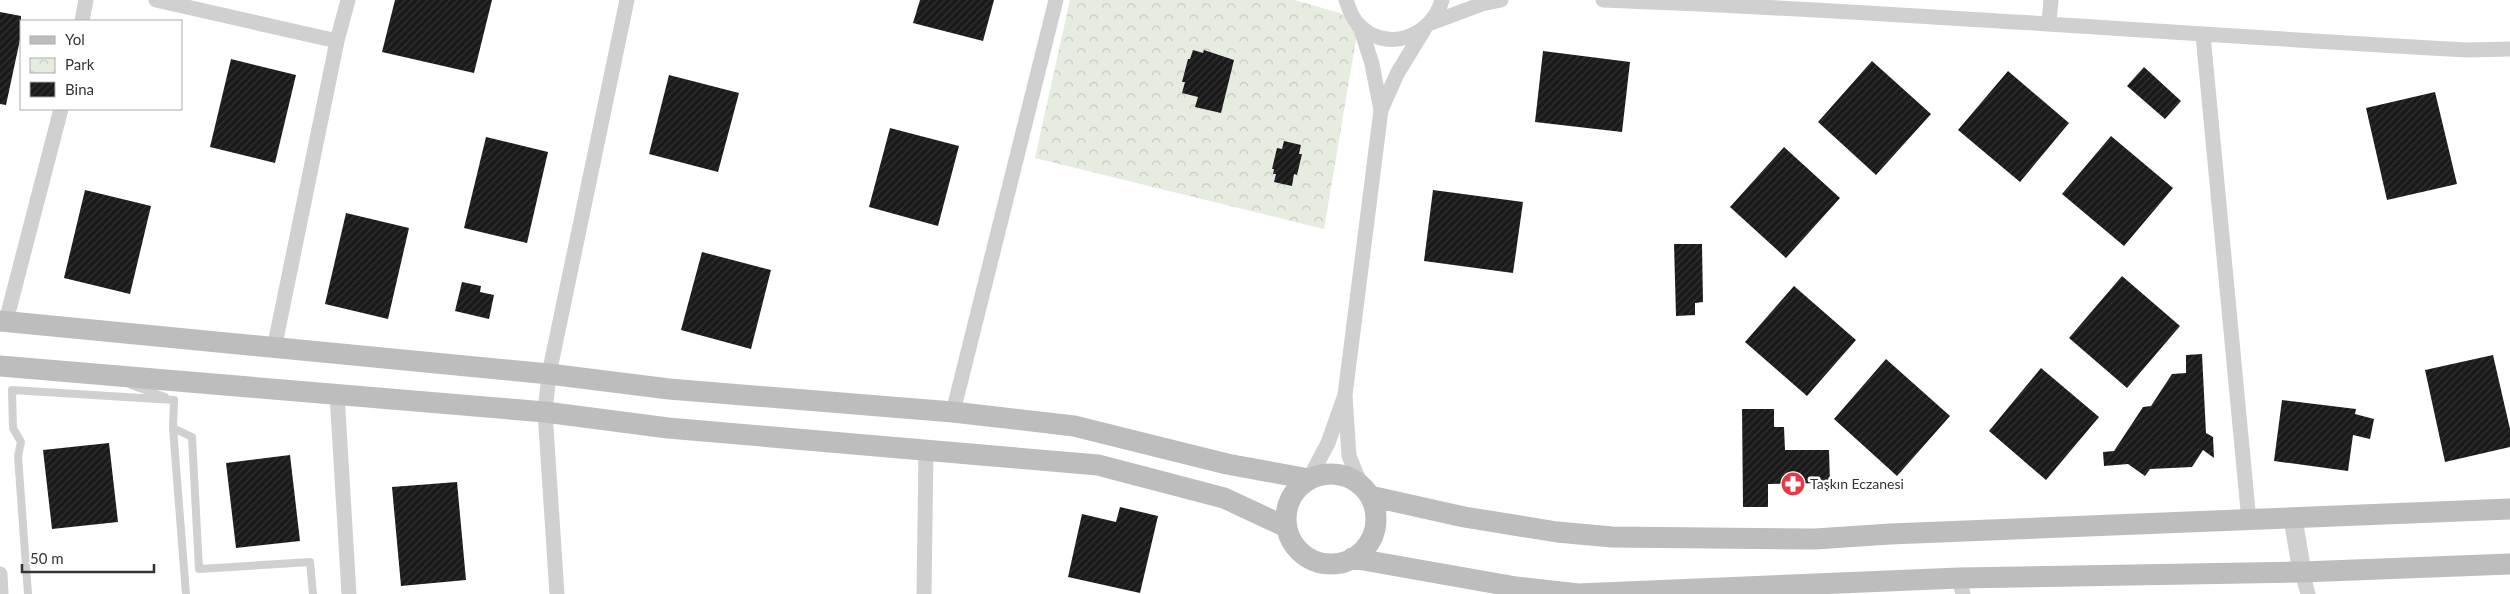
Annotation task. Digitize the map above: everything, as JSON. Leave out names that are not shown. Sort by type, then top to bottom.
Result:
[{"type":"main road","points":[[3,321],[274,349],[549,374],[669,390],[952,412],[1074,426],[1227,464],[1309,479]]},
{"type":"main road","points":[[0,366],[545,412],[678,429],[854,446],[926,450],[1098,465],[1224,498],[1286,527]]},
{"type":"main road","points":[[1366,490],[1375,509],[1376,524],[1372,538],[1364,549],[1352,558],[1339,563],[1326,564],[1312,560],[1296,547],[1286,527],[1286,513],[1290,500],[1298,488],[1309,479],[1322,474],[1336,474],[1349,477],[1366,490],[1464,517],[1557,532],[1677,539],[1815,539],[1890,534],[2510,509]]},
{"type":"main road","points":[[1352,558],[1507,585],[1578,594],[1961,586],[2510,564]]},
{"type":"street","points":[[82,20],[86,0]]},
{"type":"street","points":[[156,0],[337,41]]},
{"type":"street","points":[[274,349],[337,41],[348,0]]},
{"type":"street","points":[[556,594],[545,412],[549,374],[627,0]]},
{"type":"street","points":[[952,412],[1056,0]]},
{"type":"street","points":[[1366,490],[1349,456],[1345,395],[1381,110],[1397,74],[1428,25],[1439,12],[1442,0]]},
{"type":"street","points":[[1360,26],[1381,38],[1398,40],[1415,35],[1428,25],[1482,4],[1501,0]]},
{"type":"street","points":[[1603,0],[1763,3],[2203,35],[2467,50],[2510,49]]},
{"type":"street","points":[[2049,23],[2051,0]]},
{"type":"street","points":[[1344,2],[1360,26],[1372,64],[1381,110]]},
{"type":"street","points":[[2203,35],[2249,521]]},
{"type":"street","points":[[3,321],[61,110]]},
{"type":"street","points":[[338,394],[349,594]]},
{"type":"street","points":[[1309,479],[1328,443],[1345,395]]},
{"type":"street","points":[[924,594],[926,450]]},
{"type":"street","points":[[2293,519],[2302,572],[2308,594]]},
{"type":"street","points":[[0,574],[1,594]]},
{"type":"lane","points":[[103,376],[174,400]]},
{"type":"lane","points":[[28,594],[18,456],[21,442],[13,428],[12,390],[174,400]]},
{"type":"lane","points":[[174,400],[172,428],[186,594]]},
{"type":"lane","points":[[172,428],[192,437],[199,569],[310,562],[313,594]]},
{"type":"green space","points":[[1070,0],[1294,0],[1340,13],[1349,20],[1357,34],[1324,229],[1035,158]]},
{"type":"building","points":[[395,0],[492,0],[474,73],[382,52]]},
{"type":"building","points":[[920,0],[994,0],[983,41],[913,23]]},
{"type":"building","points":[[0,12],[21,16],[21,20],[20,40],[6,105],[0,104]]},
{"type":"building","points":[[1193,50],[1203,53],[1204,50],[1234,60],[1221,113],[1195,107],[1198,97],[1182,93],[1185,82],[1182,82],[1188,59],[1190,59]]},
{"type":"building","points":[[1543,51],[1630,62],[1622,132],[1535,122]]},
{"type":"building","points":[[231,59],[296,75],[275,163],[210,147]]},
{"type":"building","points":[[1872,61],[1931,114],[1876,175],[1818,122]]},
{"type":"building","points":[[2144,67],[2181,101],[2165,119],[2127,86]]},
{"type":"building","points":[[2008,71],[2069,123],[2020,182],[1958,130]]},
{"type":"building","points":[[669,75],[739,93],[718,172],[649,154]]},
{"type":"building","points":[[2435,92],[2457,184],[2387,200],[2366,108]]},
{"type":"building","points":[[890,128],[959,146],[938,226],[869,207]]},
{"type":"building","points":[[2111,136],[2173,188],[2124,246],[2062,194]]},
{"type":"building","points":[[486,137],[548,152],[527,243],[464,228]]},
{"type":"building","points":[[1284,141],[1301,145],[1299,154],[1302,154],[1297,175],[1294,174],[1292,186],[1274,182],[1276,174],[1273,174],[1274,169],[1272,169],[1277,148],[1282,149]]},
{"type":"building","points":[[1784,147],[1840,198],[1786,258],[1730,207]]},
{"type":"building","points":[[85,190],[151,206],[130,294],[64,278]]},
{"type":"building","points":[[1433,190],[1523,202],[1513,273],[1424,261]]},
{"type":"building","points":[[346,213],[409,228],[388,319],[325,304]]},
{"type":"building","points":[[1674,244],[1702,244],[1703,302],[1695,303],[1695,315],[1676,316]]},
{"type":"building","points":[[702,252],[771,270],[751,349],[681,330]]},
{"type":"building","points":[[2122,276],[2180,326],[2127,388],[2069,338]]},
{"type":"building","points":[[462,282],[481,286],[480,292],[494,295],[489,319],[455,311]]},
{"type":"building","points":[[1794,286],[1856,340],[1807,396],[1745,342]]},
{"type":"building","points":[[2202,354],[2206,433],[2213,437],[2214,458],[2203,450],[2192,467],[2150,469],[2145,476],[2128,464],[2104,466],[2103,452],[2114,451],[2143,407],[2151,406],[2172,374],[2186,373],[2186,355]]},
{"type":"building","points":[[2493,355],[2510,429],[2510,447],[2445,462],[2425,370]]},
{"type":"building","points":[[1886,359],[1950,416],[1897,476],[1834,419]]},
{"type":"building","points":[[2041,368],[2099,417],[2046,480],[1989,431]]},
{"type":"building","points":[[2282,400],[2356,409],[2355,414],[2374,419],[2370,439],[2353,435],[2348,471],[2274,461]]},
{"type":"building","points":[[1742,409],[1774,409],[1774,427],[1784,427],[1785,450],[1829,450],[1830,483],[1768,484],[1768,507],[1743,507]]},
{"type":"building","points":[[109,443],[118,522],[52,529],[43,450]]},
{"type":"building","points":[[290,455],[300,541],[236,548],[226,463]]},
{"type":"building","points":[[457,482],[466,580],[401,586],[392,487]]},
{"type":"building","points":[[1120,507],[1158,516],[1140,593],[1068,577],[1082,514],[1116,522]]},
{"type":"place","name":"Taşkın Eczanesi","points":[[1793,484]]}]
